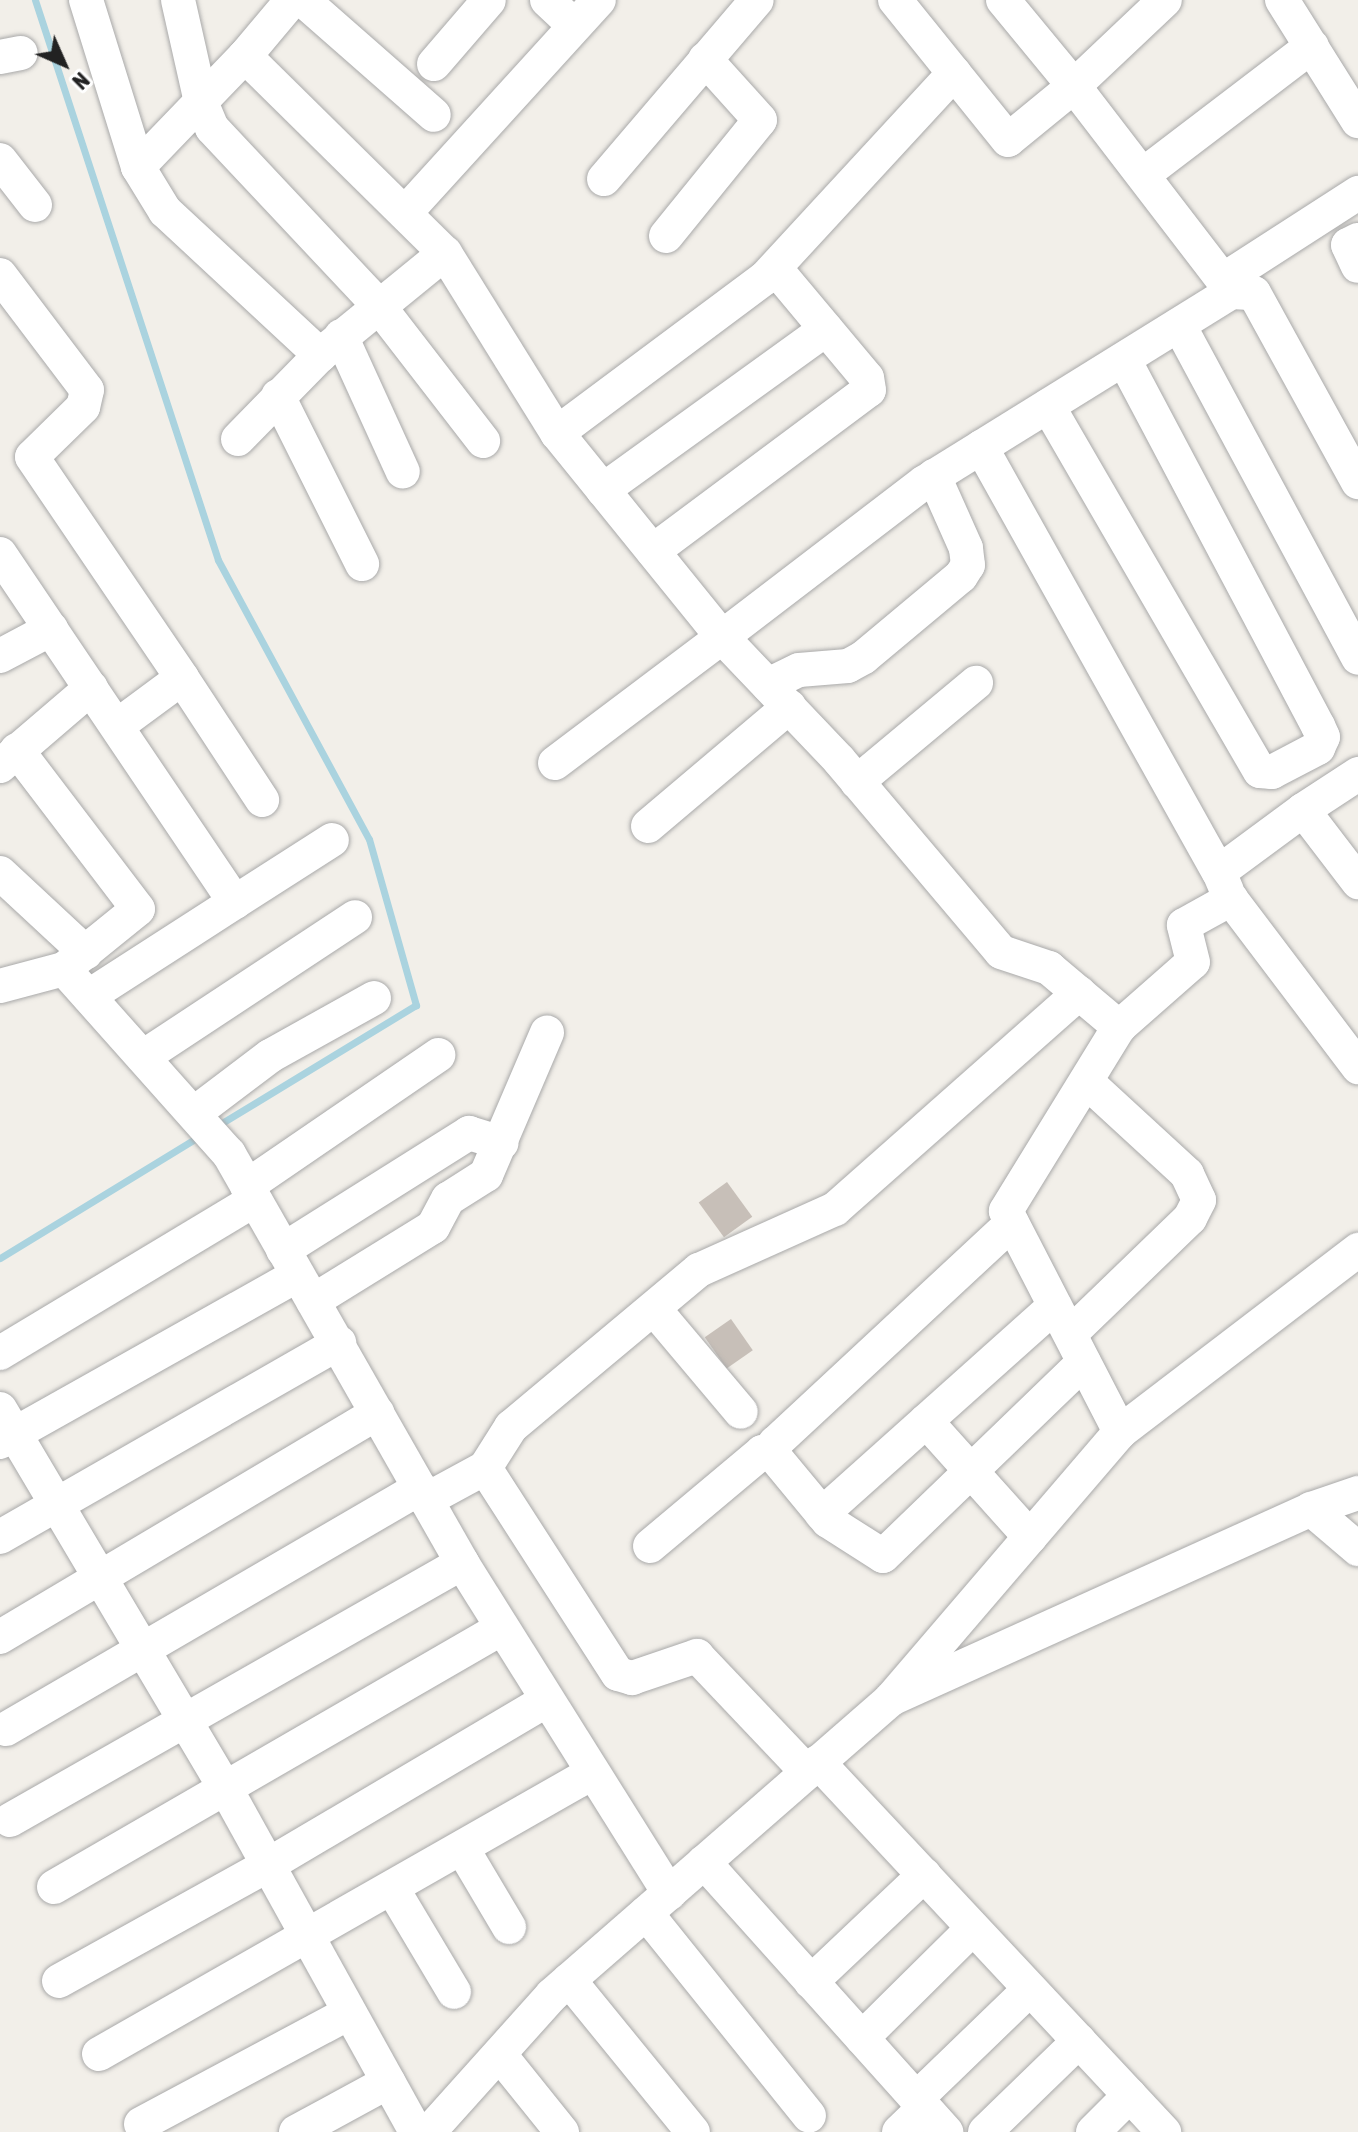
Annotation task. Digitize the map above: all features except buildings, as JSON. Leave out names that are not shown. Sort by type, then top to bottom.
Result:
[{"type":"street","points":[[86,0],[138,167],[165,211],[331,346],[403,472]]},
{"type":"street","points":[[178,0],[201,102],[225,144],[378,305],[483,441]]},
{"type":"street","points":[[254,0],[252,47],[445,253],[557,433],[722,637],[857,782],[1001,952],[1049,968],[1119,1027]]},
{"type":"street","points":[[138,167],[252,47],[292,0]]},
{"type":"street","points":[[303,0],[434,115]]},
{"type":"street","points":[[434,64],[489,0]]},
{"type":"street","points":[[547,0],[574,25]]},
{"type":"street","points":[[405,213],[599,0]]},
{"type":"street","points":[[604,179],[757,0]]},
{"type":"street","points":[[895,0],[1008,140],[1074,86],[1165,0]]},
{"type":"street","points":[[1003,0],[1144,174],[1228,286],[1254,293],[1358,482]]},
{"type":"street","points":[[1282,0],[1358,121]]},
{"type":"street","points":[[1144,174],[1312,46]]},
{"type":"street","points":[[666,236],[760,120],[705,59]]},
{"type":"street","points":[[557,433],[775,268],[954,73]]},
{"type":"street","points":[[0,160],[35,205]]},
{"type":"street","points":[[555,763],[934,476],[1179,325],[1358,193]]},
{"type":"street","points":[[1358,240],[1348,245],[1358,266]]},
{"type":"street","points":[[238,439],[331,346],[445,253]]},
{"type":"street","points":[[653,551],[869,390],[867,378],[775,268]]},
{"type":"street","points":[[0,275],[87,390],[83,407],[32,457],[262,800]]},
{"type":"street","points":[[1179,325],[1358,658]]},
{"type":"street","points":[[603,490],[826,329]]},
{"type":"street","points":[[1048,406],[1260,771],[1272,772],[1318,748],[1323,737],[1318,726],[1124,359]]},
{"type":"street","points":[[278,396],[362,564]]},
{"type":"street","points":[[981,447],[1225,885],[1358,1067]]},
{"type":"street","points":[[648,826],[778,696],[799,670],[848,666],[864,657],[961,576],[968,565],[966,548],[934,476]]},
{"type":"street","points":[[0,554],[235,902]]},
{"type":"street","points":[[0,656],[51,629]]},
{"type":"street","points":[[117,726],[182,678]]},
{"type":"street","points":[[857,782],[976,683]]},
{"type":"street","points":[[0,986],[75,961],[135,915],[137,901],[9,758],[91,688]]},
{"type":"street","points":[[1120,1432],[1006,1211],[1119,1027],[1193,962],[1184,925],[1303,810],[1358,774]]},
{"type":"street","points":[[1303,810],[1358,882]]},
{"type":"street","points":[[89,996],[332,840]]},
{"type":"street","points":[[0,873],[75,961],[89,996],[229,1154],[462,1563],[592,1773],[657,1903],[809,2116]]},
{"type":"street","points":[[143,1057],[355,917]]},
{"type":"street","points":[[6,1729],[143,1646],[423,1494],[485,1468],[511,1427],[709,1263],[835,1209],[1079,993]]},
{"type":"street","points":[[201,1119],[270,1056],[374,998]]},
{"type":"street","points":[[416,2132],[143,1646],[59,1504],[5,1428],[298,1275],[433,1227],[448,1199],[486,1175],[547,1033]]},
{"type":"street","points":[[0,1353],[251,1193],[438,1055]]},
{"type":"street","points":[[772,1450],[822,1514],[883,1556],[973,1471],[1070,1334],[1190,1218],[1199,1200],[1187,1174],[1086,1081]]},
{"type":"street","points":[[298,1275],[469,1133],[502,1143]]},
{"type":"street","points":[[650,1546],[762,1452],[772,1450],[1012,1223]]},
{"type":"street","points":[[429,2132],[569,1980],[891,1699],[1120,1432],[1358,1250]]},
{"type":"street","points":[[655,1310],[741,1412]]},
{"type":"street","points":[[822,1514],[926,1421],[1070,1334]]},
{"type":"street","points":[[0,1537],[339,1343]]},
{"type":"street","points":[[0,1637],[378,1413]]},
{"type":"street","points":[[926,1421],[1030,1537]]},
{"type":"street","points":[[485,1468],[618,1674],[632,1678],[697,1656],[924,1875],[1164,2132]]},
{"type":"street","points":[[891,1699],[1311,1509],[1358,1493]]},
{"type":"street","points":[[1311,1509],[1358,1549]]},
{"type":"street","points":[[10,1820],[462,1563]]},
{"type":"street","points":[[54,1887],[502,1628]]},
{"type":"street","points":[[59,1981],[268,1865],[547,1700]]},
{"type":"street","points":[[99,2054],[592,1773]]},
{"type":"street","points":[[462,1848],[509,1927]]},
{"type":"street","points":[[704,1862],[929,2113]]},
{"type":"street","points":[[811,1982],[924,1875]]},
{"type":"street","points":[[392,1888],[454,1992]]},
{"type":"street","points":[[862,2038],[973,1928]]},
{"type":"street","points":[[569,1980],[693,2132]]},
{"type":"street","points":[[899,2132],[929,2113],[1030,1989]]},
{"type":"street","points":[[141,2124],[349,2013]]},
{"type":"street","points":[[985,2132],[1079,2041]]},
{"type":"street","points":[[500,2055],[562,2132]]},
{"type":"street","points":[[296,2132],[388,2082]]},
{"type":"street","points":[[1093,2132],[1130,2095]]},
{"type":"waterway","points":[[35,0],[218,560],[369,839],[416,1005],[217,1126]]},
{"type":"waterway","points":[[0,1258],[200,1136]]}]
